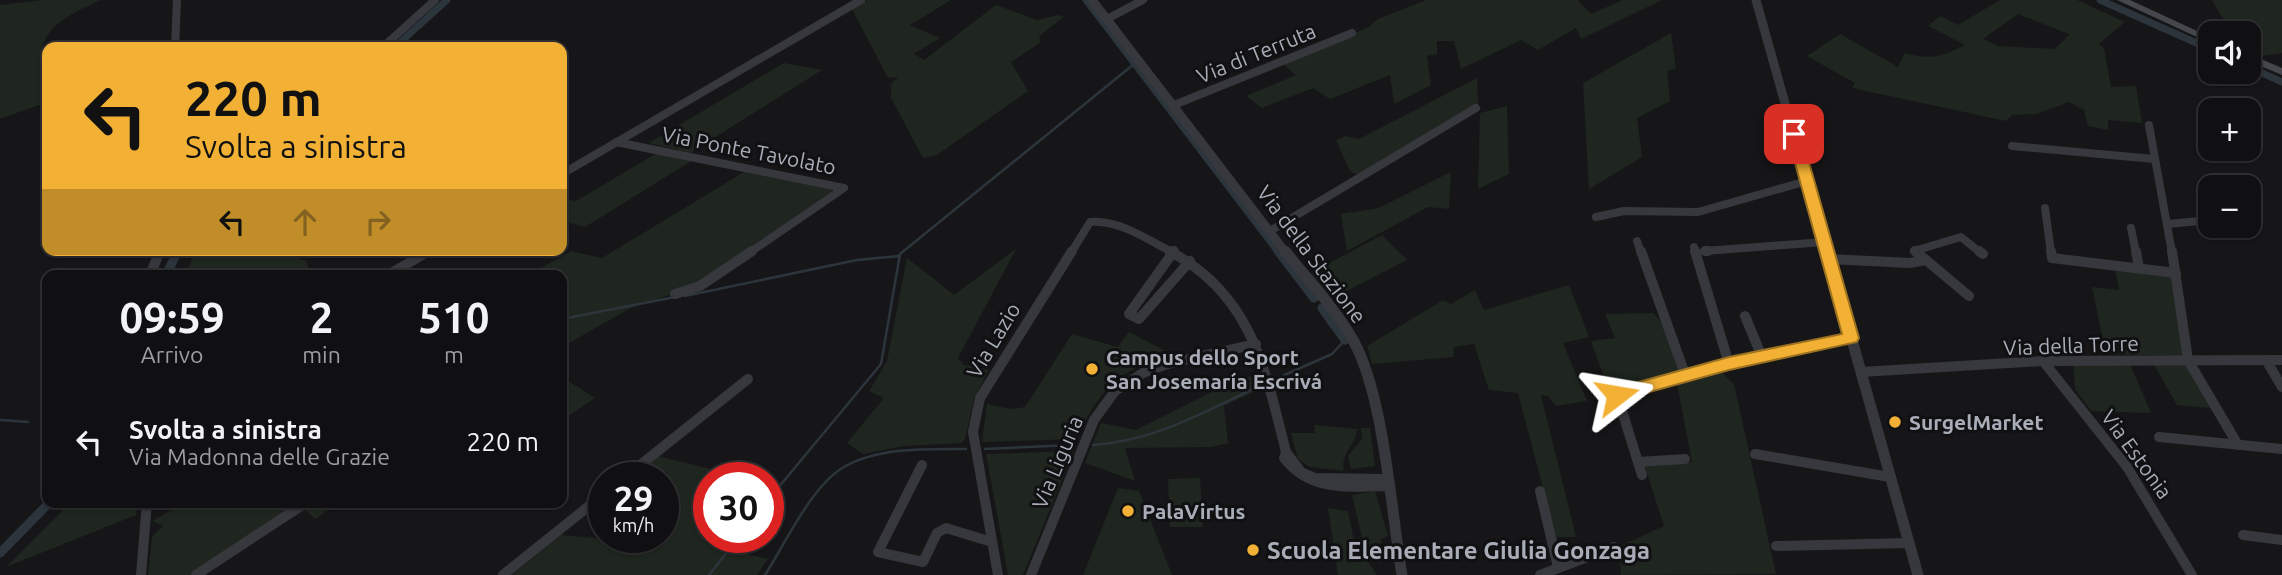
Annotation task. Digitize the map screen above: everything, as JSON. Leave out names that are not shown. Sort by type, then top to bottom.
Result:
[{"type":"main road","points":[[2122,0],[2198,35]]},
{"type":"main road","points":[[2261,62],[2282,72]]},
{"type":"street","points":[[175,42],[177,0]]},
{"type":"street","points":[[389,42],[435,0]]},
{"type":"street","name":"Via Ponte Tavolato","points":[[567,171],[861,0]]},
{"type":"street","name":"Via della Stazione","points":[[1093,0],[1353,340],[1367,379],[1402,575]]},
{"type":"street","points":[[1107,19],[1143,0]]},
{"type":"street","points":[[1756,0],[1918,575]]},
{"type":"street","name":"Via di Terruta","points":[[1174,105],[1352,33]]},
{"type":"street","points":[[1270,230],[1476,108]]},
{"type":"street","points":[[2149,125],[2168,224],[2188,360],[2238,445]]},
{"type":"street","name":"Via Ponte Tavolato","points":[[616,142],[844,188],[700,286],[675,294]]},
{"type":"street","points":[[2012,146],[2154,159]]},
{"type":"street","points":[[1596,217],[1625,209],[1676,213],[1713,209],[1807,181]]},
{"type":"street","points":[[2045,208],[2052,258],[2176,273]]},
{"type":"street","name":"Via Lazio","points":[[998,575],[973,432],[980,398],[1090,222],[1101,220],[1174,251]]},
{"type":"street","points":[[2168,224],[2198,221]]},
{"type":"street","points":[[2131,228],[2138,268]]},
{"type":"street","points":[[1969,296],[1914,251],[1961,237],[1983,254]]},
{"type":"street","points":[[1637,241],[1686,377]]},
{"type":"street","points":[[1705,251],[1824,242]]},
{"type":"street","points":[[1694,247],[1729,364]]},
{"type":"street","points":[[1190,261],[1139,319],[1129,314],[1174,251],[1190,261],[1223,288],[1256,344],[1277,405],[1286,453],[1284,458],[1293,473],[1311,484],[1386,482]]},
{"type":"street","points":[[396,270],[420,256]]},
{"type":"street","points":[[1829,259],[1910,264],[1926,260]]},
{"type":"street","points":[[1745,316],[1762,356]]},
{"type":"street","points":[[1642,475],[1617,395],[1729,364],[1851,338]]},
{"type":"street","name":"Via Liguria","points":[[1031,575],[1094,420],[1115,391],[1143,373],[1167,364],[1256,344]]},
{"type":"street","points":[[2266,360],[2282,387]]},
{"type":"street","name":"Via della Torre","points":[[1861,372],[2043,361],[2282,360]]},
{"type":"street","name":"Via Estonia","points":[[2043,361],[2127,467],[2192,575]]},
{"type":"street","points":[[644,462],[748,379]]},
{"type":"street","points":[[2159,437],[2282,449]]},
{"type":"street","points":[[1755,454],[1890,477]]},
{"type":"street","points":[[1638,461],[1685,459]]},
{"type":"street","points":[[922,465],[878,552],[923,562],[937,533],[946,528],[992,542]]},
{"type":"street","points":[[1540,491],[1558,568]]},
{"type":"street","points":[[503,575],[588,507]]},
{"type":"street","points":[[141,575],[147,508]]},
{"type":"street","points":[[197,575],[298,508]]},
{"type":"street","points":[[2243,535],[2282,540]]},
{"type":"street","points":[[1776,546],[1909,543]]},
{"type":"street","points":[[1540,575],[1614,547]]},
{"type":"shaded area","points":[[43,0],[100,0],[64,19],[42,42],[42,104],[0,119],[0,5]]},
{"type":"shaded area","points":[[867,0],[951,0],[910,25],[940,38],[914,54],[924,60],[996,5],[1037,20],[1058,15],[1064,17],[1039,36],[1041,42],[1011,62],[1028,91],[937,155],[923,158],[891,98],[891,84],[898,77],[888,78],[852,9]]},
{"type":"shaded area","points":[[1426,0],[1578,0],[1591,14],[1623,0],[1662,0],[1581,39],[1576,28],[1538,50],[1521,40],[1461,69],[1454,41],[1437,41],[1437,54],[1427,56],[1431,85],[1394,104],[1390,75],[1330,99],[1313,88],[1262,108],[1246,96],[1296,75],[1281,63],[1367,28],[1378,19]]},
{"type":"shaded area","points":[[2000,0],[2077,0],[2125,22],[2099,44],[2104,48],[2111,87],[2136,86],[2142,123],[2108,120],[2108,130],[2088,126],[2084,110],[2069,102],[2037,114],[2012,115],[2006,121],[1852,88],[1855,83],[1807,56],[1840,34],[1898,67],[1905,53],[1936,56],[1965,45],[1928,26],[1940,16],[1958,25]],"holes":[[[2018,14],[2069,34],[2055,49],[1998,46],[1983,39]]]},
{"type":"shaded area","points":[[2212,0],[2282,0],[2282,53],[2261,56],[2261,21],[2226,21]]},
{"type":"shaded area","points":[[1671,33],[1676,68],[1667,71],[1670,101],[1637,118],[1642,157],[1589,189],[1583,83]]},
{"type":"shaded area","points":[[784,63],[822,70],[690,153],[649,143]]},
{"type":"shaded area","points":[[1477,78],[1478,103],[1475,107],[1358,175],[1350,171],[1336,140],[1346,136],[1358,139],[1363,137]]},
{"type":"shaded area","points":[[1507,106],[1509,174],[1478,189],[1480,113]]},
{"type":"shaded area","points":[[657,153],[693,160],[585,227],[567,222],[567,199],[576,201]]},
{"type":"shaded area","points":[[744,172],[830,188],[832,191],[696,285],[629,309],[567,344],[567,270],[541,268],[567,256],[571,251],[602,258]]},
{"type":"shaded area","points":[[1451,172],[1449,209],[1428,207],[1347,251],[1341,214],[1379,208]]},
{"type":"shaded area","points":[[1382,235],[1407,260],[1331,299],[1311,273]]},
{"type":"shaded area","points":[[1016,249],[958,358],[964,365],[989,369],[974,399],[965,439],[961,443],[904,446],[863,454],[847,443],[884,398],[869,391],[887,361],[907,258],[954,295]]},
{"type":"shaded area","points":[[193,256],[294,256],[307,261],[308,267],[305,270],[188,270]]},
{"type":"shaded area","points":[[2115,268],[2170,274],[2185,356],[2106,354],[2092,287],[2119,290]]},
{"type":"shaded area","points":[[1569,285],[1589,337],[1563,343],[1587,401],[1556,406],[1548,396],[1541,395],[1576,537],[1556,537],[1518,393],[1489,390],[1474,344],[1454,347],[1453,357],[1372,364],[1367,346],[1443,300],[1451,304],[1475,290],[1484,310]]},
{"type":"shaded area","points":[[1653,313],[1663,324],[1679,373],[1610,393],[1591,341],[1615,338],[1605,314]]},
{"type":"shaded area","name":"Campus dello Sport San Josemaría Escrivá","points":[[1129,332],[1173,355],[1138,367],[1113,384],[1094,407],[1076,439],[982,442],[987,404],[1010,409],[1025,407],[1072,334],[1118,347]]},
{"type":"shaded area","points":[[2073,363],[2130,364],[2151,413],[2091,411],[2075,389]]},
{"type":"shaded area","points":[[2153,363],[2185,363],[2211,408],[2177,405]]},
{"type":"shaded area","points":[[1721,372],[1734,384],[1776,574],[1621,575],[1620,546],[1664,526],[1644,464],[1692,462],[1677,383]]},
{"type":"shaded area","points":[[1255,375],[1262,388],[1224,406],[1228,443],[1211,447],[1125,448],[1135,481],[1085,463],[1101,423],[1136,430],[1226,385]]},
{"type":"shaded area","points":[[567,380],[595,398],[567,417]]},
{"type":"shaded area","points":[[1314,425],[1357,429],[1344,459],[1344,471],[1310,467],[1298,459],[1291,433],[1315,433]]},
{"type":"shaded area","points":[[1361,428],[1370,428],[1375,466],[1351,469],[1348,456],[1362,439]]},
{"type":"shaded area","points":[[1074,451],[1023,575],[1008,575],[986,454]]},
{"type":"shaded area","points":[[657,456],[693,465],[693,553],[741,553],[768,559],[757,575],[512,575],[561,535],[588,538],[588,553],[679,553],[679,462],[649,462]]},
{"type":"shaded area","points":[[1200,478],[1203,527],[1170,527],[1168,479]]},
{"type":"shaded area","name":"PalaVirtus","points":[[1118,488],[1139,491],[1172,575],[1083,575]]},
{"type":"shaded area","points":[[1375,491],[1388,536],[1381,539],[1381,564],[1362,538],[1352,495]]},
{"type":"shaded area","points":[[65,508],[137,508],[136,515],[6,567]]},
{"type":"shaded area","points":[[174,508],[293,508],[192,575],[148,575],[152,537],[163,526],[153,521]]},
{"type":"shaded area","points":[[303,508],[331,508],[315,519]]},
{"type":"shaded area","points":[[1328,508],[1348,511],[1354,541],[1377,575],[1338,575]]},
{"type":"waterway","points":[[401,42],[447,0]]},
{"type":"waterway","points":[[1086,0],[1279,253]]},
{"type":"waterway","points":[[2100,0],[2198,44]]},
{"type":"waterway","points":[[784,481],[881,364],[900,254],[1134,64]]},
{"type":"waterway","points":[[2261,72],[2282,82]]},
{"type":"waterway","points":[[1278,251],[1314,298]]},
{"type":"waterway","points":[[168,270],[176,256]]},
{"type":"waterway","points":[[685,296],[857,260],[899,256]]},
{"type":"waterway","points":[[567,318],[675,297]]},
{"type":"waterway","points":[[1322,308],[1345,340]]},
{"type":"waterway","points":[[1280,377],[1332,354],[1345,340]]},
{"type":"waterway","points":[[1093,445],[1137,438],[1179,424],[1259,386]]},
{"type":"waterway","points":[[0,420],[28,422]]},
{"type":"waterway","points":[[985,449],[1072,445]]},
{"type":"waterway","points":[[765,575],[810,501],[821,487],[844,467],[858,460],[888,453],[919,449],[966,449]]},
{"type":"waterway","points":[[0,553],[44,508]]},
{"type":"waterway","points":[[709,575],[726,553]]},
{"type":"place","name":"Campus dello Sport San Josemaría Escrivá","points":[[1092,369]]},
{"type":"place","name":"SurgelMarket","points":[[1895,422]]},
{"type":"place","name":"PalaVirtus","points":[[1128,511]]},
{"type":"place","name":"Scuola Elementare Giulia Gonzaga","points":[[1253,550]]},
{"type":"route","points":[[1617,395],[1723,368],[1729,364],[1851,338],[1794,134]]}]
